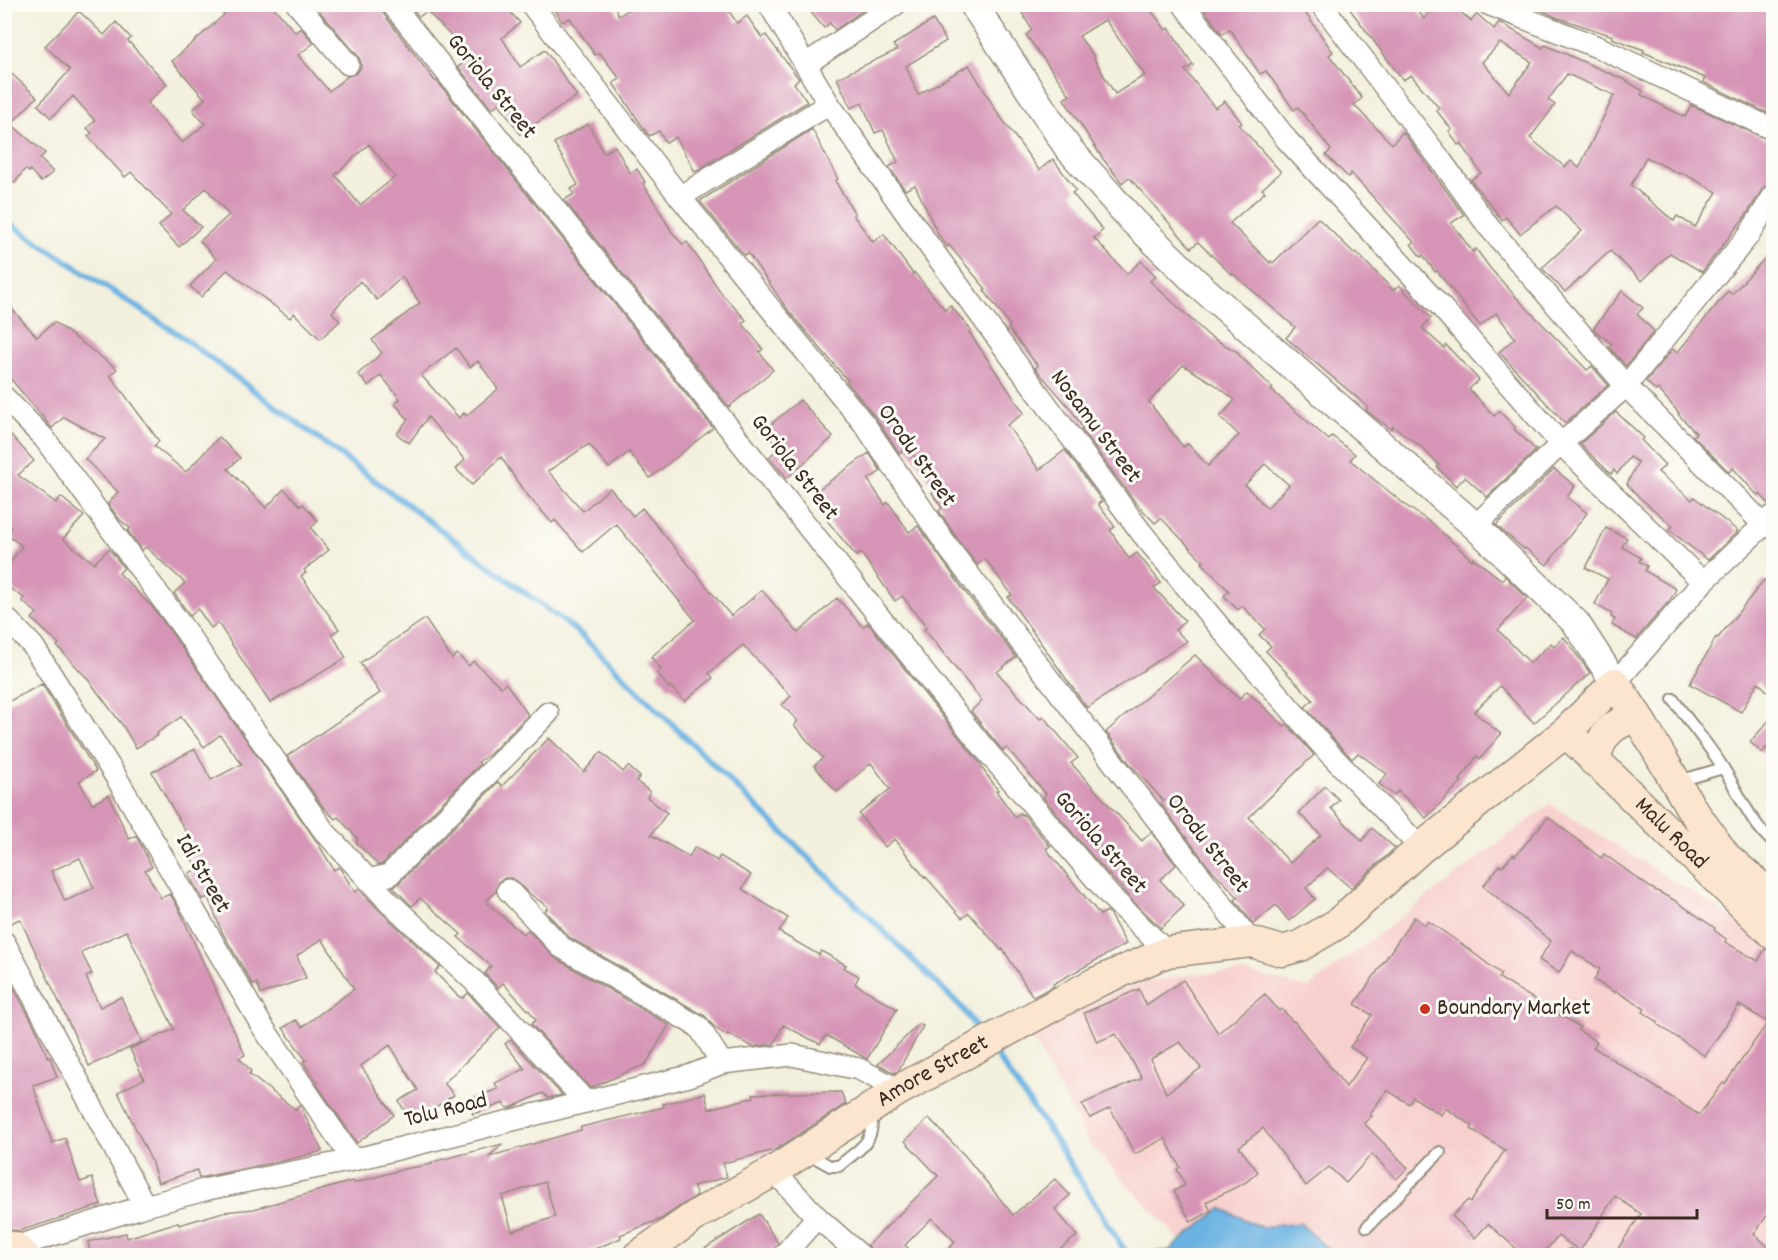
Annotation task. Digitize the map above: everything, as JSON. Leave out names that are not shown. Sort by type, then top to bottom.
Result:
[{"type":"main road","points":[[1251,942],[1282,951],[1300,946],[1337,924],[1421,848],[1566,732],[1610,675]]},
{"type":"main road","name":"Malu Road","points":[[1610,675],[1637,716],[1690,808],[1726,857],[1773,899]]},
{"type":"main road","points":[[1594,761],[1599,746],[1608,731],[1620,721],[1637,716]]},
{"type":"main road","name":"Malu Road","points":[[1566,732],[1773,935]]},
{"type":"main road","name":"Amore Street","points":[[638,1256],[698,1214],[774,1171],[899,1090],[1095,982],[1167,952],[1251,942]]},
{"type":"street","points":[[297,4],[348,64]]},
{"type":"street","name":"Goriola Street","points":[[392,4],[979,742],[1110,896],[1167,952]]},
{"type":"street","name":"Orodu Street","points":[[531,4],[680,197],[865,425],[950,550],[1251,942]]},
{"type":"street","name":"Nosamu Street","points":[[769,4],[829,104],[930,247],[1141,532],[1328,752],[1421,848]]},
{"type":"street","points":[[806,64],[896,4]]},
{"type":"street","points":[[973,4],[1068,148],[1132,220],[1199,285],[1475,526],[1576,623],[1610,675],[1703,582],[1770,522],[1626,386],[1488,226],[1440,159],[1321,4]]},
{"type":"street","points":[[1183,4],[1287,140],[1442,308],[1561,444],[1703,582]]},
{"type":"street","points":[[1488,4],[1600,48],[1773,130]]},
{"type":"street","points":[[680,197],[829,104]]},
{"type":"street","points":[[1475,526],[1626,386],[1748,236],[1773,195]]},
{"type":"street","points":[[4,397],[44,438],[184,629],[324,831],[386,899],[474,981],[586,1102]]},
{"type":"street","name":"Idi Street","points":[[4,616],[33,646],[116,777],[262,1026],[353,1161]]},
{"type":"street","points":[[369,880],[389,875],[548,713]]},
{"type":"street","points":[[508,890],[561,947],[699,1027],[722,1063]]},
{"type":"street","points":[[4,942],[145,1206]]},
{"type":"street","name":"Tolu Road","points":[[12,1250],[145,1206],[208,1189],[353,1161],[689,1076],[722,1063],[792,1055],[859,1069],[899,1090]]},
{"type":"street","points":[[774,1171],[817,1217],[861,1256]]},
{"type":"street","points":[[783,1256],[817,1217]]},
{"type":"lane","points":[[1672,699],[1723,768],[1746,808],[1773,843]]},
{"type":"lane","points":[[1676,782],[1723,768]]},
{"type":"lane","points":[[1367,1227],[1440,1152]]},
{"type":"shaded area","name":"Boundary Market","points":[[1550,804],[1773,943],[1773,1255],[1334,1255],[1300,1223],[1260,1227],[1221,1208],[1180,1240],[1090,1145],[1028,1030],[1137,983],[1194,974],[1245,972],[1308,988]]},
{"type":"water","points":[[1221,1208],[1260,1227],[1300,1223],[1334,1255],[1126,1255],[1126,1253],[1168,1251]]},
{"type":"building","points":[[215,4],[271,4],[295,32],[301,28],[314,43],[298,55],[329,91],[348,76],[357,73],[361,62],[320,12],[317,4],[379,4],[382,12],[435,81],[713,428],[650,478],[629,452],[609,468],[589,444],[548,471],[583,511],[610,488],[633,516],[642,508],[731,616],[762,590],[798,633],[837,598],[863,627],[868,623],[982,766],[998,790],[996,791],[1015,817],[1020,813],[1023,814],[1050,846],[1046,849],[1100,915],[1107,911],[1109,913],[1126,944],[1033,997],[1003,949],[1001,950],[969,913],[962,918],[925,878],[895,839],[885,847],[859,814],[890,789],[871,763],[837,792],[814,766],[823,758],[794,725],[798,721],[782,705],[791,696],[743,645],[709,673],[713,678],[685,701],[671,687],[669,688],[657,673],[661,669],[651,657],[695,620],[616,524],[583,552],[555,520],[552,523],[523,490],[501,457],[472,485],[456,469],[465,460],[428,417],[409,443],[397,434],[408,419],[395,404],[400,399],[381,375],[368,386],[358,374],[382,353],[372,340],[420,303],[402,277],[377,300],[360,281],[332,312],[340,321],[320,339],[294,313],[290,318],[227,270],[201,297],[190,286],[216,259],[200,241],[229,215],[206,188],[183,210],[201,227],[179,247],[159,226],[171,214],[131,172],[125,177],[88,136],[92,133],[87,128],[95,121],[73,96],[51,118],[38,105],[70,70],[45,46],[79,11],[104,35],[116,22],[131,38],[128,41],[167,84],[147,103],[182,143],[205,124],[193,110],[205,99],[172,61],[224,15]],"holes":[[[369,144],[395,177],[360,205],[335,175]],[[456,348],[470,367],[478,361],[498,389],[466,416],[464,413],[459,418],[421,375]]]},
{"type":"building","points":[[409,4],[503,4],[520,23],[502,38],[520,67],[545,50],[577,96],[520,134],[499,103],[492,109],[458,67],[472,58],[427,11],[419,17]]},
{"type":"building","points":[[552,4],[613,4],[619,16],[636,4],[724,4],[737,23],[747,16],[762,38],[766,35],[799,79],[794,83],[807,102],[695,172],[676,137],[666,143],[659,131],[649,136],[613,83],[620,79],[600,53],[595,55],[570,18],[562,22]]},
{"type":"building","points":[[804,4],[872,4],[835,30],[830,23],[824,28]]},
{"type":"building","points":[[1017,4],[1146,4],[1166,30],[1169,28],[1193,65],[1185,70],[1215,108],[1225,101],[1242,123],[1239,125],[1281,172],[1262,189],[1265,192],[1230,223],[1270,263],[1271,261],[1273,263],[1318,218],[1393,290],[1399,285],[1431,318],[1422,328],[1444,348],[1446,345],[1479,380],[1469,389],[1494,416],[1499,411],[1536,450],[1487,497],[1465,477],[1456,486],[1420,446],[1393,426],[1391,429],[1368,412],[1366,410],[1368,407],[1286,338],[1295,327],[1231,274],[1198,242],[1191,248],[1129,177],[1122,183],[1103,159],[1064,99],[1070,95],[1026,35],[1032,30]],"holes":[[[1105,20],[1145,75],[1115,94],[1095,58],[1079,36]]]},
{"type":"building","points":[[1200,4],[1299,4],[1333,52],[1329,55],[1362,98],[1354,105],[1392,144],[1403,132],[1464,215],[1451,223],[1473,252],[1476,249],[1517,298],[1587,370],[1592,366],[1608,385],[1565,423],[1499,352],[1515,338],[1496,313],[1480,326],[1437,271],[1435,272],[1423,255],[1421,257],[1411,244],[1414,242],[1351,173],[1348,177],[1326,155],[1331,150],[1298,107],[1294,110],[1266,71],[1260,74],[1230,29],[1222,34]]},
{"type":"building","points":[[1346,4],[1413,4],[1424,19],[1436,4],[1451,4],[1471,21],[1477,14],[1494,29],[1499,22],[1543,48],[1545,45],[1625,80],[1643,91],[1641,95],[1685,117],[1691,105],[1773,142],[1773,182],[1763,188],[1746,215],[1702,272],[1670,253],[1642,281],[1610,251],[1565,292],[1542,268],[1582,231],[1556,206],[1520,234],[1506,217],[1502,220],[1471,180],[1481,173],[1461,143],[1458,145],[1449,131],[1452,130],[1436,110],[1439,108],[1411,75],[1403,80]],"holes":[[[1500,43],[1532,62],[1509,93],[1482,62]],[[1567,74],[1614,95],[1579,168],[1571,161],[1565,167],[1530,138],[1555,105],[1548,100]],[[1646,157],[1680,174],[1681,172],[1717,192],[1695,227],[1677,216],[1674,221],[1631,185]]]},
{"type":"building","points":[[1528,4],[1773,4],[1773,116],[1703,82],[1705,78],[1643,52],[1644,50]]},
{"type":"building","points":[[933,20],[946,41],[906,66],[918,95],[969,65],[997,112],[1039,170],[1053,159],[1076,190],[1072,193],[1103,230],[1094,238],[1127,274],[1141,261],[1156,276],[1150,281],[1209,336],[1239,353],[1273,388],[1271,390],[1329,440],[1332,436],[1355,454],[1350,460],[1408,507],[1433,524],[1472,560],[1473,558],[1502,580],[1505,576],[1527,598],[1498,630],[1530,663],[1551,643],[1554,646],[1564,637],[1590,673],[1534,723],[1500,686],[1474,712],[1501,734],[1480,759],[1477,756],[1460,780],[1462,781],[1426,818],[1398,791],[1394,795],[1379,784],[1387,774],[1358,753],[1352,759],[1337,743],[1305,707],[1313,700],[1266,651],[1271,646],[1259,635],[1265,629],[1242,606],[1238,610],[1224,596],[1229,591],[1161,518],[1155,523],[1135,502],[1081,429],[1083,428],[1070,408],[1035,368],[1038,366],[1008,328],[1010,326],[984,290],[986,289],[949,245],[947,247],[938,234],[915,185],[905,190],[889,167],[898,162],[883,130],[875,133],[862,103],[851,108],[837,78],[897,50],[893,45]],"holes":[[[1183,365],[1216,385],[1235,400],[1220,417],[1239,435],[1208,466],[1188,444],[1183,447],[1149,402]],[[1265,464],[1289,485],[1267,508],[1245,485]]]},
{"type":"building","points":[[4,67],[37,97],[11,124],[45,153],[40,159],[53,172],[41,182],[30,170],[29,172],[25,169],[15,183],[4,176]]},
{"type":"building","points":[[588,124],[604,153],[615,146],[630,173],[637,169],[672,232],[683,245],[687,242],[722,294],[746,320],[742,323],[763,349],[759,352],[773,370],[729,407],[564,200],[574,194],[571,189],[578,185],[554,143]]},
{"type":"building","points":[[812,129],[838,179],[835,181],[855,214],[853,215],[873,242],[884,234],[913,274],[914,272],[945,310],[950,305],[971,330],[969,332],[1024,413],[1007,425],[1039,470],[1065,450],[1102,501],[1098,504],[1115,527],[1110,530],[1129,559],[1137,553],[1161,583],[1154,588],[1185,621],[1175,630],[1187,641],[1087,708],[1008,597],[1012,595],[985,559],[977,565],[960,543],[939,511],[942,508],[932,493],[937,490],[908,448],[899,453],[876,418],[788,310],[748,253],[744,255],[700,201]]},
{"type":"building","points":[[1765,258],[1773,266],[1773,504],[1769,504],[1760,494],[1758,496],[1733,468],[1729,472],[1693,436],[1696,433],[1658,389],[1656,391],[1646,381],[1673,349],[1677,353],[1728,291],[1732,294]]},
{"type":"building","points":[[1622,291],[1643,308],[1637,314],[1654,331],[1626,366],[1609,347],[1612,344],[1593,329]]},
{"type":"building","points":[[4,300],[37,337],[54,322],[117,369],[110,375],[159,441],[154,446],[186,472],[219,437],[240,458],[228,469],[266,508],[284,489],[301,506],[303,504],[318,521],[311,528],[329,550],[304,570],[306,573],[301,576],[339,629],[332,634],[346,658],[270,703],[218,623],[211,628],[198,609],[190,616],[174,593],[185,583],[146,547],[142,550],[128,531],[130,528],[120,520],[108,504],[118,492],[85,459],[105,439],[64,417],[52,428],[4,371]]},
{"type":"building","points":[[800,400],[833,437],[787,478],[769,457],[779,448],[763,431]]},
{"type":"building","points":[[1616,412],[1644,438],[1641,440],[1665,465],[1658,472],[1692,500],[1694,497],[1738,531],[1708,560],[1669,530],[1673,526],[1627,484],[1638,462],[1630,457],[1617,474],[1614,470],[1611,474],[1580,444]]},
{"type":"building","points":[[4,427],[34,461],[18,475],[56,503],[61,497],[84,516],[63,539],[94,563],[109,549],[124,568],[119,573],[153,608],[174,636],[334,870],[339,867],[355,892],[359,889],[440,967],[435,972],[458,996],[463,998],[468,993],[500,1028],[444,1083],[454,1095],[431,1110],[429,1108],[409,1119],[399,1101],[418,1090],[390,1045],[361,1066],[394,1115],[357,1143],[317,1085],[318,1083],[303,1062],[306,1060],[283,1028],[296,1020],[302,1027],[354,989],[322,939],[297,956],[306,978],[261,994],[257,983],[253,985],[222,932],[208,897],[203,899],[193,883],[189,873],[197,869],[189,853],[196,850],[152,772],[195,749],[211,780],[242,764],[220,735],[204,747],[181,717],[136,748],[123,726],[87,678],[57,646],[59,644],[32,619],[37,613],[22,601],[24,598],[4,584],[4,572],[22,546],[6,534],[11,527],[4,522]]},
{"type":"building","points":[[869,453],[881,471],[868,480],[885,505],[888,502],[909,532],[918,526],[1016,657],[997,672],[1040,719],[1043,716],[1078,758],[1071,763],[1142,841],[1151,832],[1176,865],[1160,880],[1184,906],[1161,928],[1130,898],[1088,851],[1043,797],[1046,794],[1007,748],[1003,751],[971,711],[982,701],[924,629],[927,627],[902,596],[895,601],[861,553],[856,556],[825,518],[828,516],[812,494]]},
{"type":"building","points":[[1554,469],[1575,486],[1567,497],[1587,513],[1547,565],[1496,525]]},
{"type":"building","points":[[1606,528],[1627,538],[1622,547],[1641,558],[1639,561],[1647,566],[1645,571],[1676,589],[1670,600],[1636,639],[1612,625],[1615,619],[1611,617],[1612,614],[1595,604],[1608,579],[1586,568]]},
{"type":"building","points":[[1764,580],[1773,587],[1773,697],[1758,682],[1741,712],[1690,684],[1716,637],[1718,638]]},
{"type":"building","points":[[425,619],[452,659],[457,654],[469,666],[473,661],[501,687],[506,683],[528,715],[490,754],[478,762],[480,764],[382,864],[378,865],[356,842],[358,839],[338,817],[335,819],[323,807],[287,756],[380,693],[360,663]]},
{"type":"building","points":[[1195,655],[1239,699],[1247,691],[1284,726],[1287,724],[1314,755],[1249,817],[1290,863],[1321,835],[1299,813],[1325,786],[1339,800],[1331,808],[1362,841],[1372,828],[1395,848],[1351,888],[1327,868],[1306,888],[1315,899],[1289,921],[1276,905],[1253,924],[1235,900],[1238,897],[1208,866],[1161,804],[1164,801],[1130,764],[1106,732]]},
{"type":"building","points":[[42,684],[96,771],[79,781],[92,804],[109,795],[129,839],[136,836],[143,849],[152,867],[145,870],[161,898],[170,894],[179,909],[245,1055],[239,1058],[251,1071],[249,1074],[296,1110],[300,1105],[322,1151],[199,1178],[197,1170],[158,1183],[151,1160],[118,1092],[144,1079],[130,1049],[174,1029],[127,932],[81,952],[92,974],[86,977],[100,1007],[121,997],[142,1042],[89,1066],[20,919],[4,926],[4,704]],"holes":[[[80,858],[94,888],[65,901],[51,871]]]},
{"type":"building","points":[[1773,716],[1773,740],[1762,753],[1750,742]]},
{"type":"building","points":[[549,738],[584,772],[601,752],[623,772],[628,766],[640,777],[636,781],[650,792],[647,797],[667,813],[651,835],[689,857],[695,847],[717,861],[720,856],[751,875],[742,889],[788,918],[779,932],[819,955],[821,951],[846,965],[844,968],[859,976],[855,984],[897,1009],[867,1059],[826,1035],[820,1044],[783,1025],[774,1044],[753,1047],[728,1034],[727,1036],[715,1028],[705,1016],[569,937],[545,911],[548,907],[526,891],[517,881],[505,878],[499,881],[496,891],[486,902],[523,934],[528,930],[555,958],[669,1025],[646,1064],[590,1088],[531,1024],[536,1020],[531,1013],[503,983],[498,988],[485,974],[491,966],[458,937],[461,934],[420,898],[412,906],[393,887],[498,782],[502,786]]},
{"type":"building","name":"Boundary Market","points":[[1548,817],[1601,858],[1604,854],[1651,888],[1674,900],[1715,928],[1714,930],[1726,939],[1725,942],[1758,961],[1765,949],[1773,952],[1773,1207],[1754,1234],[1773,1251],[1773,1256],[1613,1256],[1641,1214],[1615,1196],[1580,1251],[1558,1236],[1541,1256],[1525,1256],[1488,1224],[1475,1238],[1452,1216],[1468,1200],[1471,1202],[1505,1150],[1471,1129],[1473,1126],[1445,1108],[1441,1115],[1413,1097],[1409,1104],[1387,1090],[1370,1114],[1372,1116],[1364,1123],[1408,1168],[1396,1179],[1372,1154],[1346,1183],[1329,1167],[1306,1186],[1263,1128],[1239,1147],[1258,1172],[1246,1182],[1206,1202],[1211,1211],[1191,1222],[1174,1191],[1185,1185],[1177,1169],[1180,1167],[1165,1138],[1135,1154],[1110,1108],[1090,1118],[1082,1104],[1142,1078],[1116,1034],[1097,1042],[1084,1013],[1139,989],[1146,1005],[1183,980],[1218,1033],[1265,994],[1279,1011],[1282,1009],[1294,1021],[1346,1087],[1367,1058],[1350,1047],[1372,1015],[1355,1004],[1414,917],[1425,925],[1428,921],[1463,945],[1501,974],[1499,978],[1580,1027],[1578,1030],[1597,1042],[1593,1047],[1699,1115],[1723,1083],[1725,1084],[1768,1022],[1739,1005],[1705,1056],[1657,1024],[1658,1022],[1643,1012],[1645,1009],[1594,980],[1600,969],[1572,951],[1559,973],[1539,960],[1551,941],[1483,886],[1500,865],[1502,867],[1513,854],[1515,856]],"holes":[[[1180,1042],[1201,1068],[1166,1093],[1151,1059]]]},
{"type":"building","points":[[11,983],[35,1027],[48,1058],[50,1057],[57,1077],[33,1085],[52,1143],[65,1138],[80,1182],[92,1178],[101,1205],[19,1231],[4,1229],[4,986]]},
{"type":"building","points":[[919,1024],[923,1026],[898,1071],[894,1073],[878,1064]]},
{"type":"building","points":[[511,1040],[562,1095],[548,1098],[543,1093],[513,1107],[507,1108],[504,1103],[473,1114],[468,1100],[498,1089],[495,1083],[525,1069],[505,1044]]},
{"type":"building","points":[[841,1092],[846,1104],[775,1150],[723,1163],[727,1177],[693,1186],[697,1195],[661,1219],[620,1235],[621,1238],[578,1256],[91,1256],[88,1242],[126,1233],[127,1238],[178,1222],[179,1225],[223,1212],[254,1209],[353,1181],[354,1183],[432,1164],[432,1162],[503,1144],[488,1157],[581,1130],[581,1127],[664,1107],[663,1104],[705,1093],[709,1109],[754,1097],[753,1094]],"holes":[[[545,1182],[555,1217],[512,1231],[502,1196]]]},
{"type":"building","points":[[929,1118],[966,1157],[1013,1215],[1055,1179],[1070,1195],[1055,1209],[1077,1236],[1051,1256],[942,1256],[955,1242],[932,1218],[905,1245],[916,1256],[873,1256],[868,1245],[938,1176],[905,1141]]},
{"type":"building","points":[[759,1214],[778,1243],[771,1256],[693,1256]]},
{"type":"waterway","points":[[4,220],[178,334],[578,632],[963,1009],[981,1035]]},
{"type":"waterway","points":[[991,1048],[1052,1135],[1128,1256]]},
{"type":"place","name":"Boundary Market","points":[[1425,1009]]}]
